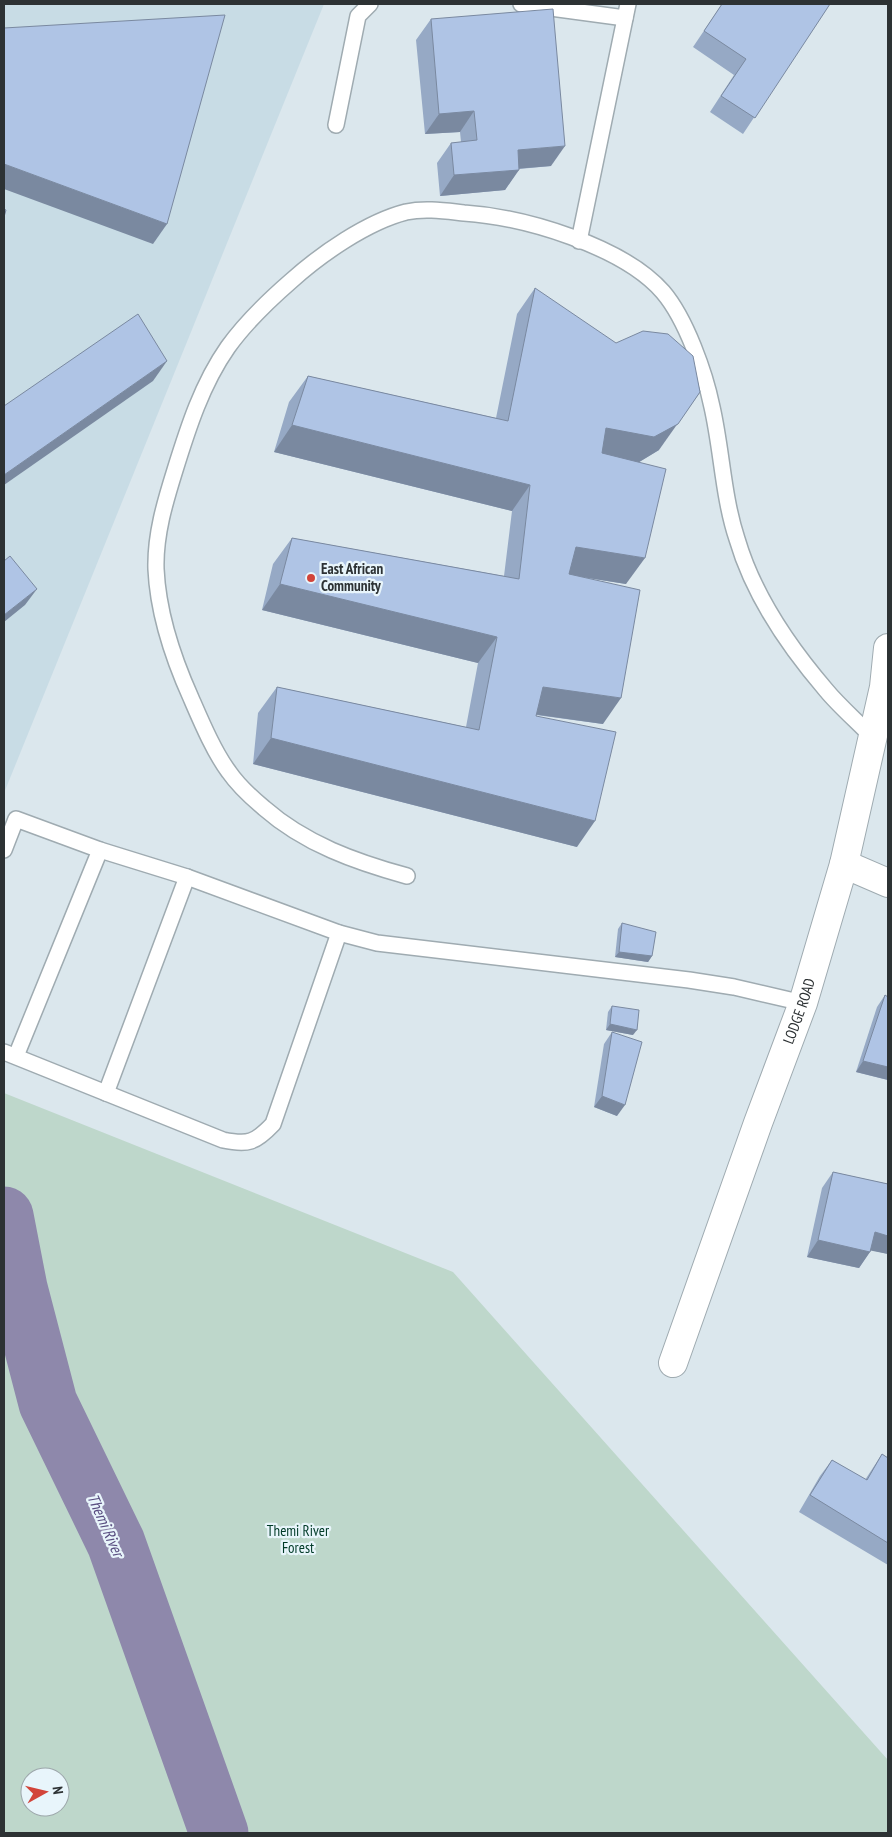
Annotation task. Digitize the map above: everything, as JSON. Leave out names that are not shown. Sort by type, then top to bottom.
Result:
[{"type":"street","name":"LODGE ROAD","points":[[673,1363],[758,1123],[803,1003],[844,864],[884,687],[888,648]]},
{"type":"street","points":[[844,864],[888,883]]},
{"type":"lane","points":[[336,125],[358,16],[370,4]]},
{"type":"lane","points":[[521,4],[627,11],[579,241]]},
{"type":"lane","points":[[407,876],[367,865],[338,854],[301,835],[265,809],[229,773],[203,726],[180,674],[165,624],[156,567],[160,523],[186,434],[208,379],[225,351],[242,328],[305,268],[348,239],[380,222],[407,212],[430,210],[476,214],[524,222],[579,241],[617,257],[641,272],[663,292],[679,314],[695,352],[712,405],[728,501],[737,540],[754,582],[774,620],[821,684],[873,738]]},
{"type":"lane","points":[[4,850],[16,819],[100,850],[187,877],[340,933],[377,943],[689,980],[734,987],[803,1003]]},
{"type":"lane","points":[[100,850],[10,1054],[222,1140],[240,1144],[260,1138],[273,1124],[340,933]]},
{"type":"lane","points":[[106,1093],[187,877]]},
{"type":"shaded area","points":[[4,4],[324,4],[4,793]]},
{"type":"green space","name":"Themi River Forest","points":[[4,1093],[453,1272],[888,1760],[888,1833],[4,1833]]},
{"type":"building","points":[[722,4],[830,4],[755,118],[721,96],[746,59],[704,31]]},
{"type":"building","points":[[553,9],[565,146],[518,150],[519,170],[454,175],[451,143],[477,140],[474,111],[439,114],[431,19]]},
{"type":"building","points":[[225,15],[167,224],[4,164],[4,28]]},
{"type":"building","name":"East African Community","points":[[535,288],[616,343],[643,331],[668,334],[693,356],[700,392],[678,424],[654,437],[606,428],[602,453],[666,469],[645,558],[576,547],[569,574],[640,590],[621,698],[543,687],[536,716],[616,732],[595,821],[271,738],[277,687],[479,730],[497,637],[280,584],[292,538],[519,579],[530,485],[292,425],[308,376],[508,421]]},
{"type":"building","points":[[138,314],[167,361],[4,475],[4,406]]},
{"type":"building","points":[[10,556],[37,589],[4,615],[4,561]]},
{"type":"building","points":[[622,923],[656,932],[652,956],[619,952]]},
{"type":"building","points":[[885,995],[888,997],[888,1067],[863,1061]]},
{"type":"building","points":[[612,1006],[639,1010],[637,1030],[610,1024]]},
{"type":"building","points":[[612,1032],[642,1042],[625,1105],[602,1096]]},
{"type":"building","points":[[833,1172],[888,1184],[888,1236],[875,1232],[870,1252],[818,1240]]},
{"type":"building","points":[[882,1454],[888,1458],[888,1543],[810,1495],[832,1460],[867,1480]]},
{"type":"waterway","name":"Themi River","points":[[4,1216],[18,1288],[48,1403],[116,1543],[219,1833]]},
{"type":"place","name":"East African Community","points":[[311,578]]}]
